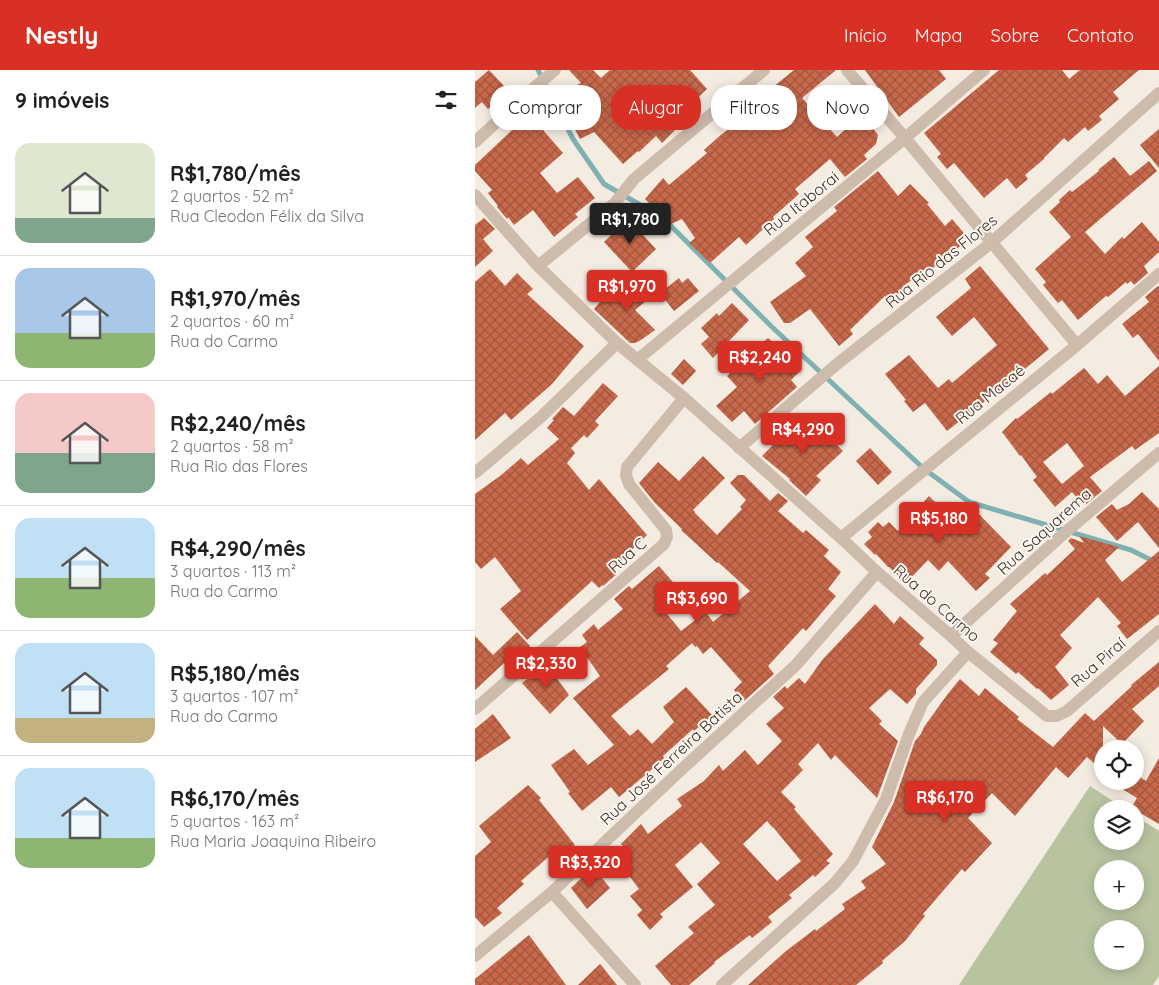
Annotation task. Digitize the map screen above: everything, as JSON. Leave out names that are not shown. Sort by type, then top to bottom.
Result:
[{"type":"street","points":[[475,142],[555,70]]},
{"type":"street","points":[[538,266],[614,204],[634,179],[764,70]]},
{"type":"street","points":[[847,70],[1077,345]]},
{"type":"street","name":"Rua Itaborai","points":[[637,360],[905,138],[984,70]]},
{"type":"street","name":"Rua Rio das Flores","points":[[739,448],[837,364],[991,243],[1159,93]]},
{"type":"street","name":"Rua do Carmo","points":[[475,195],[538,266],[617,343],[684,398],[968,652],[1047,716],[1057,716]]},
{"type":"street","name":"Rua Macaé","points":[[841,538],[1077,345],[1159,274]]},
{"type":"street","points":[[475,473],[541,417],[617,343]]},
{"type":"street","name":"Rua C","points":[[475,710],[664,544],[667,537],[666,530],[629,484],[626,475],[627,467],[684,398]]},
{"type":"street","name":"Rua Saquarema","points":[[951,636],[1060,537],[1159,453]]},
{"type":"street","name":"Rua José Ferreira Batista","points":[[475,956],[552,892],[796,664],[877,572]]},
{"type":"street","name":"Rua Piraí","points":[[1057,716],[1067,711],[1159,631]]},
{"type":"street","points":[[722,985],[835,883],[853,861],[887,799],[909,734],[923,702],[968,652]]},
{"type":"street","points":[[552,892],[635,985]]},
{"type":"green space","points":[[1090,786],[1111,800],[1094,800],[1094,850],[1144,850],[1144,822],[1159,831],[1159,976],[1153,985],[959,985]]},
{"type":"building","points":[[489,70],[503,85],[490,85],[490,107],[488,109],[482,102],[475,108],[475,82]]},
{"type":"building","points":[[569,70],[593,70],[601,78],[610,70],[690,70],[707,89],[701,95],[701,85],[611,85],[611,130],[675,130],[662,143],[656,136],[623,164],[594,132],[580,139],[575,130],[601,130],[601,85],[577,85],[581,83]]},
{"type":"building","points":[[794,70],[836,70],[818,85],[807,85],[807,94],[802,98],[807,104],[807,130],[831,130],[837,137],[845,130],[874,130],[878,135],[876,144],[864,155],[867,159],[845,177],[830,159],[795,189],[799,194],[746,245],[739,237],[710,263],[689,243],[695,238],[682,219],[671,224],[645,199],[663,178],[669,185],[707,153],[704,150],[727,130],[797,130],[797,85],[775,85]]},
{"type":"building","points":[[865,70],[939,70],[946,79],[899,117],[888,102],[888,85],[876,85]]},
{"type":"building","points":[[999,70],[1062,70],[1069,79],[1080,70],[1139,70],[1113,92],[1119,99],[1099,116],[1102,120],[1088,131],[1085,127],[1068,142],[1064,138],[1025,175],[1028,179],[1016,189],[1007,178],[984,198],[954,163],[947,169],[937,157],[941,154],[924,133]]},
{"type":"building","points":[[1159,129],[1159,168],[1140,145]]},
{"type":"building","points":[[512,130],[543,130],[563,153],[540,173],[557,193],[578,177],[595,198],[575,214],[578,217],[554,237],[533,210],[514,225],[508,217],[507,219],[488,193],[492,190],[475,171],[475,165]]},
{"type":"building","points":[[1114,157],[1130,176],[1149,161],[1157,171],[1085,232],[1105,254],[1122,237],[1124,239],[1142,222],[1159,242],[1159,252],[1144,266],[1148,273],[1134,285],[1131,281],[1127,284],[1126,282],[1078,320],[1062,300],[1058,303],[1043,285],[1046,282],[1035,269],[1071,237],[1049,212],[1070,190],[1072,192]]},
{"type":"building","points":[[878,171],[898,196],[910,184],[929,203],[927,204],[945,226],[952,219],[969,239],[928,272],[925,269],[903,287],[905,289],[890,302],[885,296],[850,330],[853,334],[839,346],[810,309],[790,323],[784,323],[770,302],[806,276],[795,263],[813,247],[805,237],[837,211],[834,207]]},
{"type":"building","points":[[484,218],[495,229],[483,239],[493,251],[475,267],[475,225]]},
{"type":"building","points":[[628,219],[656,249],[632,272],[604,242]]},
{"type":"building","points":[[980,266],[1049,349],[1014,378],[1016,380],[996,396],[994,394],[947,431],[925,403],[913,412],[885,374],[909,355],[938,388],[949,379],[952,383],[997,345],[974,317],[952,336],[936,317],[971,288],[965,279]]},
{"type":"building","points":[[490,269],[505,286],[517,273],[533,289],[527,294],[584,346],[552,384],[511,420],[505,413],[475,440],[475,282]]},
{"type":"building","points":[[631,276],[652,296],[635,310],[655,330],[635,343],[630,343],[594,309],[604,297],[610,302]]},
{"type":"building","points":[[679,278],[682,283],[688,278],[699,291],[674,311],[660,293]]},
{"type":"building","points":[[1158,286],[1159,361],[1138,334],[1133,338],[1122,324],[1149,302],[1145,297]]},
{"type":"building","points":[[732,303],[749,320],[713,358],[701,344],[709,337],[701,328],[717,313],[719,316]]},
{"type":"building","points":[[768,338],[781,350],[799,372],[791,380],[797,387],[755,424],[744,411],[732,422],[716,406],[737,387],[727,376]]},
{"type":"building","points":[[684,359],[696,371],[683,385],[671,374]]},
{"type":"building","points":[[1159,366],[1159,433],[1135,450],[1132,446],[1090,477],[1102,491],[1085,505],[1072,492],[1055,507],[1033,480],[1037,477],[1002,432],[1016,418],[1051,392],[1052,394],[1084,368],[1098,384],[1107,375],[1125,396]],"holes":[[[1067,443],[1084,466],[1062,484],[1043,462]]]},
{"type":"building","points":[[603,383],[618,396],[595,421],[599,425],[587,438],[584,435],[571,448],[575,453],[567,463],[589,490],[599,479],[647,535],[613,568],[618,573],[599,588],[592,581],[527,640],[500,609],[521,591],[495,557],[481,569],[475,562],[475,494],[521,458],[528,465],[559,439],[547,428],[554,420],[552,419],[563,407],[574,416]]},
{"type":"building","points":[[802,416],[828,442],[831,439],[843,451],[816,476],[821,480],[806,496],[790,479],[762,456]]},
{"type":"building","points":[[870,448],[892,472],[878,485],[856,461]]},
{"type":"building","points":[[703,456],[725,478],[693,510],[695,513],[717,535],[742,509],[740,507],[746,500],[730,483],[738,475],[744,475],[770,501],[778,493],[788,501],[778,511],[803,533],[806,530],[829,550],[824,556],[841,572],[828,589],[836,596],[806,631],[803,628],[768,666],[774,674],[744,701],[734,690],[742,682],[711,647],[703,654],[692,643],[666,666],[669,669],[611,716],[630,736],[638,729],[652,744],[674,722],[663,707],[686,687],[712,715],[694,731],[693,729],[663,756],[664,758],[650,771],[619,797],[611,787],[582,811],[568,793],[570,792],[551,765],[574,749],[588,765],[614,745],[573,698],[600,676],[580,647],[587,642],[582,635],[594,624],[598,630],[623,609],[614,599],[629,586],[632,589],[659,566],[678,588],[659,604],[681,631],[706,612],[713,622],[750,591],[681,530],[639,483],[658,462],[679,481]]},
{"type":"building","points":[[1142,492],[1159,509],[1159,548],[1138,522],[1117,541],[1096,517],[1112,504],[1117,510],[1129,504]]},
{"type":"building","points":[[929,496],[955,522],[971,506],[1011,547],[985,574],[990,578],[976,591],[948,561],[939,571],[928,560],[906,583],[864,544],[872,537],[868,532],[878,522],[883,527],[889,522],[898,531]]},
{"type":"building","points":[[1079,536],[1119,547],[1105,560],[1122,582],[1159,551],[1159,614],[1127,639],[1117,626],[1121,623],[1098,597],[1060,635],[1072,648],[1055,667],[1069,685],[1051,700],[1018,672],[1016,674],[990,652],[998,643],[993,640],[1017,611],[1010,604],[1045,573],[1047,575],[1075,549],[1068,541],[1071,538],[1084,543]]},
{"type":"building","points":[[875,604],[894,624],[900,616],[924,638],[919,644],[937,660],[937,665],[916,689],[916,694],[907,704],[890,689],[869,708],[882,721],[879,724],[898,741],[877,798],[835,755],[831,760],[818,743],[798,764],[803,770],[781,792],[796,807],[794,809],[833,854],[826,861],[830,863],[815,877],[813,875],[789,895],[792,898],[768,917],[772,922],[752,938],[750,935],[714,962],[689,985],[671,985],[655,966],[694,933],[688,927],[715,905],[697,884],[720,863],[701,842],[675,865],[693,887],[660,914],[663,917],[650,930],[637,915],[642,910],[630,896],[639,889],[621,865],[631,855],[621,844],[641,824],[648,834],[682,806],[677,799],[704,781],[719,765],[723,771],[745,750],[758,765],[782,741],[766,724],[784,708],[773,697],[785,686],[787,689],[799,678],[805,684],[823,659]],"holes":[[[767,821],[801,861],[777,881],[743,844]]]},
{"type":"building","points":[[517,632],[530,646],[508,667],[504,663],[475,690],[475,636],[493,655]]},
{"type":"building","points":[[1159,662],[1159,686],[1132,709],[1144,721],[1126,740],[1118,740],[1103,726],[1103,740],[1094,740],[1094,763],[1087,757],[1068,778],[1056,767],[1015,816],[992,793],[968,818],[992,843],[965,872],[962,869],[923,914],[925,916],[905,941],[882,961],[883,963],[856,985],[748,985],[786,951],[845,909],[842,904],[866,888],[861,881],[886,864],[872,847],[894,802],[915,741],[960,679],[979,696],[985,688],[1019,717],[1017,719],[1053,747],[1085,713],[1094,721],[1131,685]]},
{"type":"building","points":[[547,665],[569,695],[550,714],[522,683]]},
{"type":"building","points":[[493,714],[511,738],[475,762],[475,729]]},
{"type":"building","points":[[1159,758],[1159,824],[1144,815],[1144,800],[1136,800],[1137,798],[1124,790],[1144,790],[1144,780],[1146,781]]},
{"type":"building","points":[[528,785],[541,798],[539,800],[575,845],[558,858],[554,852],[521,881],[524,884],[497,908],[502,913],[484,927],[475,917],[475,856],[491,842],[479,826]]},
{"type":"building","points":[[593,867],[610,888],[587,909],[571,888]]},
{"type":"building","points":[[529,935],[566,985],[475,985],[475,979]]},
{"type":"building","points":[[600,964],[617,985],[578,985]]},
{"type":"waterway","points":[[538,70],[573,139],[604,184],[663,218],[772,327],[923,468],[969,502],[1131,550],[1159,564]]}]
